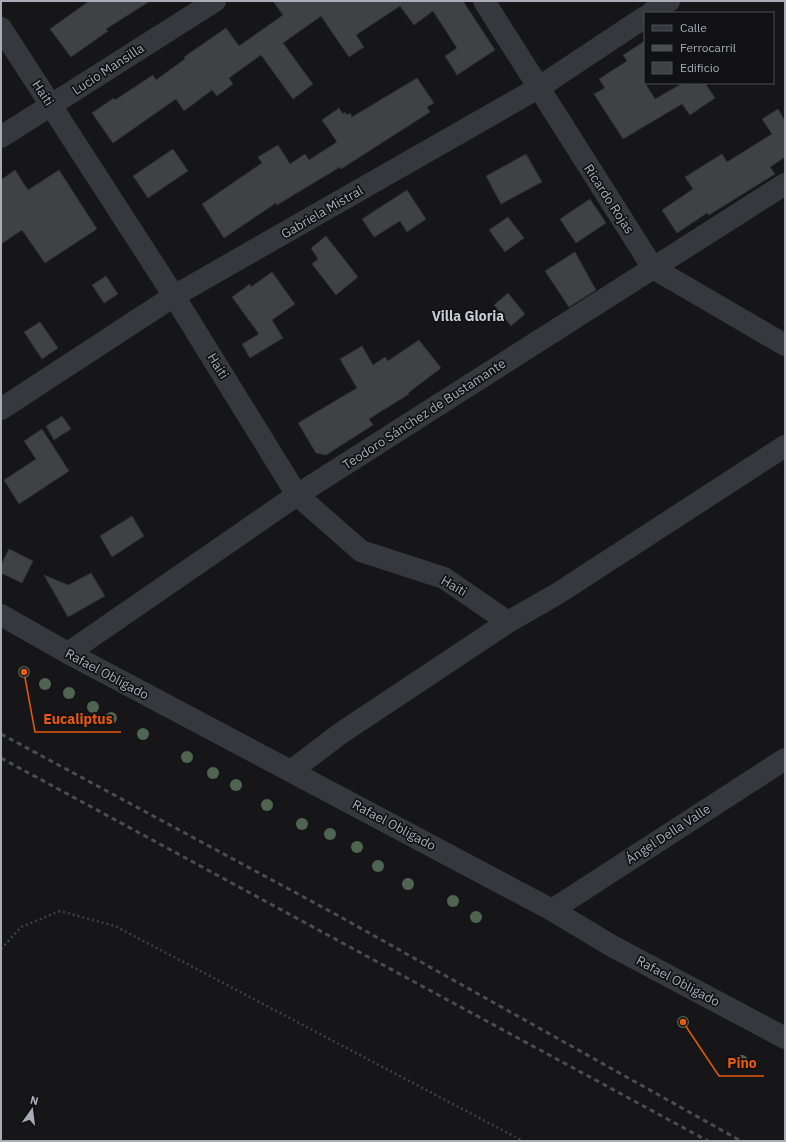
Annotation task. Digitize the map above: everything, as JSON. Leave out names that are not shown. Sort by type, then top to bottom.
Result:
[{"type":"street","name":"Lucio Mansilla","points":[[1,137],[215,1]]},
{"type":"street","name":"Ricardo Rojas","points":[[484,1],[653,268],[785,345]]},
{"type":"street","points":[[652,12],[669,1]]},
{"type":"street","name":"Gabriela Mistral","points":[[1,409],[174,296],[538,88],[644,18]]},
{"type":"street","name":"Haiti","points":[[1,28],[174,296],[297,495],[361,551],[444,578],[508,622]]},
{"type":"street","name":"Teodoro Sánchez de Bustamante","points":[[68,653],[297,495],[785,184]]},
{"type":"street","points":[[291,771],[341,733],[508,622],[557,594],[785,446]]},
{"type":"street","name":"Rafael Obligado","points":[[1,615],[68,653],[552,910],[612,946],[785,1038]]},
{"type":"street","name":"Ángel Della Valle","points":[[552,910],[785,759]]},
{"type":"path","points":[[1,949],[21,927],[60,911],[115,926],[523,1141]]},
{"type":"building","points":[[89,1],[150,1],[106,29],[108,31],[71,57],[50,29]]},
{"type":"building","points":[[273,1],[463,1],[495,50],[457,75],[445,56],[457,48],[433,11],[414,25],[400,6],[356,35],[364,47],[349,57],[321,16],[283,43],[313,84],[293,99],[261,55],[229,78],[233,84],[217,96],[212,90],[184,111],[176,99],[113,143],[92,113],[153,75],[156,80],[185,59],[184,57],[226,28],[239,46],[283,15]]},
{"type":"building","points":[[644,42],[644,84],[646,84],[655,99],[681,84],[706,84],[715,98],[690,115],[682,104],[623,139],[594,94],[605,88],[599,79],[627,61],[623,55]]},
{"type":"building","points":[[417,78],[434,103],[427,107],[430,112],[341,169],[340,167],[277,205],[276,203],[224,238],[202,204],[262,163],[258,157],[278,145],[290,164],[305,154],[309,160],[337,142],[322,120],[339,108],[343,114],[345,112],[347,115],[350,113],[352,117]]},
{"type":"building","points":[[778,109],[785,121],[785,157],[770,167],[775,174],[709,215],[707,213],[677,233],[662,210],[693,189],[685,177],[722,154],[727,162],[772,134],[762,119]]},
{"type":"building","points":[[173,149],[188,171],[148,198],[133,176]]},
{"type":"building","points":[[526,154],[542,182],[501,204],[486,176]]},
{"type":"building","points":[[15,170],[28,190],[59,170],[97,229],[45,263],[22,230],[1,244],[1,180]]},
{"type":"building","points":[[407,190],[426,219],[407,232],[400,221],[374,237],[362,219]]},
{"type":"building","points":[[590,199],[606,223],[576,243],[560,219]]},
{"type":"building","points":[[508,217],[524,238],[505,252],[489,230]]},
{"type":"building","points":[[326,236],[358,277],[336,295],[312,264],[318,259],[311,248]]},
{"type":"building","points":[[575,252],[596,290],[569,307],[545,271]]},
{"type":"building","points":[[272,272],[295,304],[272,320],[283,338],[250,358],[242,344],[259,334],[232,297],[250,284],[251,287]]},
{"type":"building","points":[[106,276],[118,294],[104,303],[92,285]]},
{"type":"building","points":[[508,293],[525,314],[511,326],[494,305]]},
{"type":"building","points":[[40,322],[58,348],[42,359],[24,332]]},
{"type":"building","points":[[419,340],[441,368],[408,393],[409,394],[369,419],[373,425],[326,455],[316,453],[298,423],[357,388],[340,359],[362,346],[373,365],[385,357],[388,361]]},
{"type":"building","points":[[62,416],[71,429],[54,440],[46,426]]},
{"type":"building","points":[[42,429],[69,471],[19,504],[4,480],[36,459],[24,441]]},
{"type":"building","points":[[132,516],[144,536],[112,557],[100,536]]},
{"type":"building","points":[[9,549],[33,561],[22,583],[1,573],[1,565]]},
{"type":"building","points":[[91,573],[105,596],[68,617],[44,575],[68,585]]},
{"type":"railway","points":[[1,734],[337,915],[741,1141]]},
{"type":"railway","points":[[1,758],[708,1141]]},
{"type":"place","name":"Eucaliptus","points":[[24,672]]},
{"type":"place","name":"Pino","points":[[683,1022]]},
{"type":"district","name":"Villa Gloria","points":[[468,316]]}]
